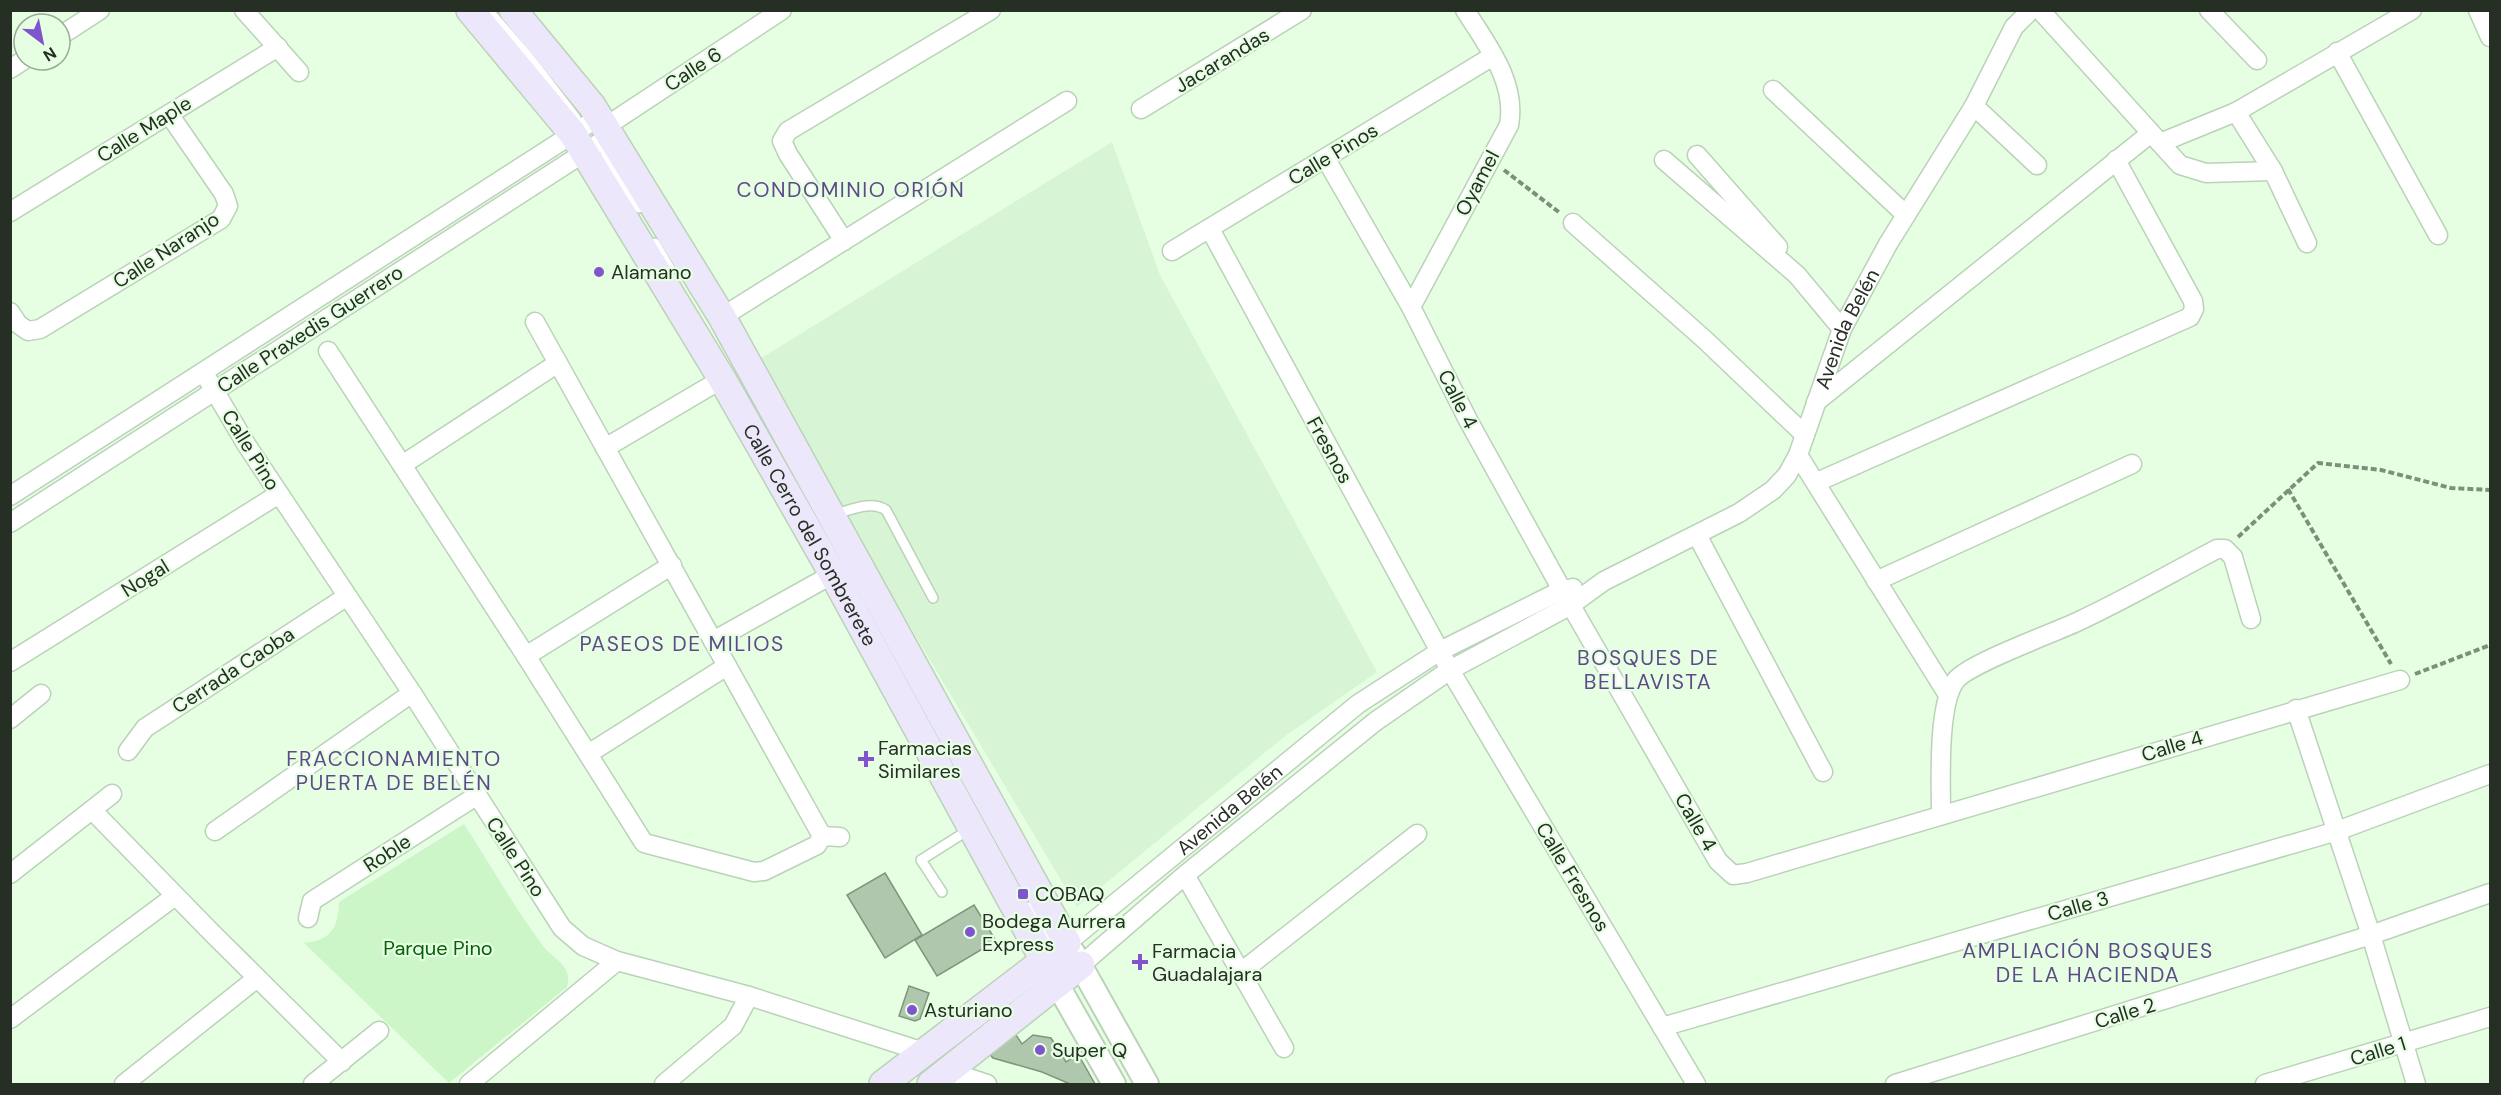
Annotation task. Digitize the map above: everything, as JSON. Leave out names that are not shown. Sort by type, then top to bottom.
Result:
[{"type":"main road","name":"Calle Cerro del Sombrerete","points":[[470,10],[593,134],[972,828],[1056,963]]},
{"type":"main road","name":"Calle Cerro del Sombrerete","points":[[513,10],[593,134],[722,317],[833,515],[1056,963]]},
{"type":"main road","name":"Avenida Belén","points":[[883,1084],[932,1071],[1056,963]]},
{"type":"street","points":[[72,28],[100,10]]},
{"type":"street","points":[[243,10],[300,72]]},
{"type":"street","name":"Calle 6","points":[[593,134],[782,10]]},
{"type":"street","points":[[844,242],[788,154],[782,141],[788,131],[991,10]]},
{"type":"street","name":"Jacarandas","points":[[1141,109],[1302,10]]},
{"type":"street","name":"Oyamel","points":[[1412,307],[1509,125],[1512,111],[1510,93],[1493,56],[1465,10]]},
{"type":"street","name":"Avenida Belén","points":[[1056,963],[1358,704],[1440,651],[1604,581],[1739,513],[1773,490],[1787,475],[1798,454],[1814,403],[1842,329],[1906,215],[1974,106],[2016,19],[2031,10]]},
{"type":"street","points":[[2040,10],[2180,165],[2193,171],[2274,171]]},
{"type":"street","points":[[2209,10],[2258,60]]},
{"type":"street","points":[[1814,403],[2116,160],[2155,138],[2236,112],[2412,10]]},
{"type":"street","points":[[2478,10],[2490,37]]},
{"type":"street","name":"Calle Maple","points":[[10,212],[278,46]]},
{"type":"street","points":[[2337,52],[2438,235]]},
{"type":"street","name":"Calle Pinos","points":[[1172,251],[1493,56]]},
{"type":"street","points":[[1773,90],[1906,215]]},
{"type":"street","points":[[722,317],[1067,101]]},
{"type":"street","points":[[1974,106],[2037,165]]},
{"type":"street","points":[[2236,112],[2274,171],[2307,243]]},
{"type":"street","name":"Calle Naranjo","points":[[10,312],[18,324],[28,332],[40,329],[221,219],[228,206],[224,194],[169,114]]},
{"type":"street","name":"Calle Praxedis Guerrero","points":[[10,496],[204,373],[593,134]]},
{"type":"street","name":"Calle Praxedis Guerrero","points":[[10,523],[215,391],[593,134]]},
{"type":"street","points":[[1697,155],[1759,224],[1797,275],[1842,329]]},
{"type":"street","name":"Calle 4","points":[[1326,159],[1412,307],[1468,420],[1567,598],[1718,861],[1733,875],[1747,873],[2400,680]]},
{"type":"street","points":[[1664,160],[1797,275]]},
{"type":"street","points":[[1817,482],[2190,317],[2194,309],[2193,301],[2116,160]]},
{"type":"street","points":[[1573,223],[1704,339],[1805,435]]},
{"type":"street","name":"Fresnos","points":[[1210,229],[1450,670]]},
{"type":"street","points":[[328,351],[526,656],[637,836],[654,848],[754,872],[764,871],[831,837],[727,666],[535,322]]},
{"type":"street","points":[[402,465],[558,363]]},
{"type":"street","points":[[605,448],[724,371]]},
{"type":"street","name":"Calle Pino","points":[[204,373],[279,494],[412,693],[562,928],[583,946],[617,961],[749,996],[932,1071],[987,1084]]},
{"type":"street","points":[[1798,454],[1948,695]]},
{"type":"street","points":[[1876,581],[2132,464]]},
{"type":"street","name":"Nogal","points":[[10,662],[279,494]]},
{"type":"street","points":[[1697,535],[1823,772]]},
{"type":"street","points":[[1941,815],[1942,745],[1948,695],[1957,679],[1974,668],[2079,621],[2217,549],[2225,549],[2233,557],[2251,619]]},
{"type":"street","points":[[526,656],[672,565]]},
{"type":"street","points":[[713,641],[833,574]]},
{"type":"street","name":"Cerrada Caoba","points":[[128,751],[145,728],[346,597]]},
{"type":"street","name":"Avenida Belén","points":[[1056,963],[1185,875],[1376,721],[1450,670],[1567,598]]},
{"type":"street","points":[[588,754],[727,666]]},
{"type":"street","name":"Calle Fresnos","points":[[1450,670],[1696,1084]]},
{"type":"street","points":[[215,831],[412,693]]},
{"type":"street","points":[[10,719],[41,694]]},
{"type":"street","points":[[2296,709],[2371,935],[2416,1084]]},
{"type":"street","name":"Calle 3","points":[[1662,1027],[2337,831],[2490,774]]},
{"type":"street","points":[[10,874],[112,794]]},
{"type":"street","name":"Roble","points":[[308,918],[312,901],[476,796]]},
{"type":"street","points":[[93,810],[175,896],[342,1062]]},
{"type":"street","points":[[1241,972],[1417,834]]},
{"type":"street","points":[[1185,875],[1284,1048]]},
{"type":"street","name":"Calle 2","points":[[1895,1084],[2371,935],[2490,893]]},
{"type":"street","points":[[10,1019],[175,896]]},
{"type":"street","points":[[469,1084],[617,961]]},
{"type":"street","name":"Calle Cerro del Sombrerete","points":[[1056,963],[1114,1084]]},
{"type":"street","name":"Calle Cerro del Sombrerete","points":[[1056,963],[1147,1084]]},
{"type":"street","points":[[124,1084],[257,978]]},
{"type":"street","points":[[664,1084],[734,1026],[749,996]]},
{"type":"street","name":"Calle 1","points":[[2265,1084],[2490,1017]]},
{"type":"street","points":[[313,1084],[379,1031]]},
{"type":"lane","points":[[488,10],[593,134],[639,208],[650,217],[715,321],[1056,963]]},
{"type":"lane","points":[[499,10],[569,92],[639,218]]},
{"type":"lane","points":[[652,238],[675,277]]},
{"type":"lane","points":[[724,371],[926,721]]},
{"type":"lane","points":[[833,515],[869,506],[879,506],[886,510],[933,598]]},
{"type":"lane","points":[[942,892],[921,860],[972,828]]},
{"type":"lane","points":[[1023,894],[1056,963]]},
{"type":"lane","points":[[932,1071],[968,1036],[1056,963]]},
{"type":"path","points":[[1489,159],[1573,223]]},
{"type":"path","points":[[2225,549],[2318,463],[2381,470],[2451,488],[2490,490]]},
{"type":"path","points":[[2288,489],[2400,680],[2490,645]]},
{"type":"shaded area","points":[[1112,142],[1160,275],[1377,672],[1284,737],[1077,907],[753,363]]},
{"type":"green space","name":"Parque Pino","points":[[464,824],[532,931],[547,951],[565,968],[568,979],[567,987],[449,1083],[304,943],[327,936],[335,926],[339,902]]},
{"type":"building","points":[[885,873],[922,935],[885,958],[847,895]]},
{"type":"building","points":[[974,905],[996,941],[937,976],[915,940]]},
{"type":"building","points":[[909,986],[929,993],[920,1019],[915,1021],[899,1016]]},
{"type":"building","points":[[1014,1032],[1022,1044],[1033,1035],[1051,1038],[1066,1062],[1078,1054],[1095,1084],[1070,1084],[1042,1072],[993,1058],[986,1050]]},
{"type":"place","name":"Alamano","points":[[599,272]]},
{"type":"place","name":"Farmacias Similares","points":[[866,759]]},
{"type":"place","name":"COBAQ","points":[[1023,894]]},
{"type":"place","name":"Bodega Aurrera Express","points":[[970,932]]},
{"type":"place","name":"Farmacia Guadalajara","points":[[1140,962]]},
{"type":"place","name":"Asturiano","points":[[912,1010]]},
{"type":"place","name":"Super Q","points":[[1040,1050]]},
{"type":"district","name":"CONDOMINIO ORIÓN","points":[[851,190]]},
{"type":"district","name":"PASEOS DE MILIOS","points":[[682,644]]},
{"type":"district","name":"BOSQUES DE BELLAVISTA","points":[[1648,670]]},
{"type":"district","name":"FRACCIONAMIENTO PUERTA DE BELÉN","points":[[394,771]]},
{"type":"district","name":"AMPLIACIÓN BOSQUES DE LA HACIENDA","points":[[2088,963]]}]
